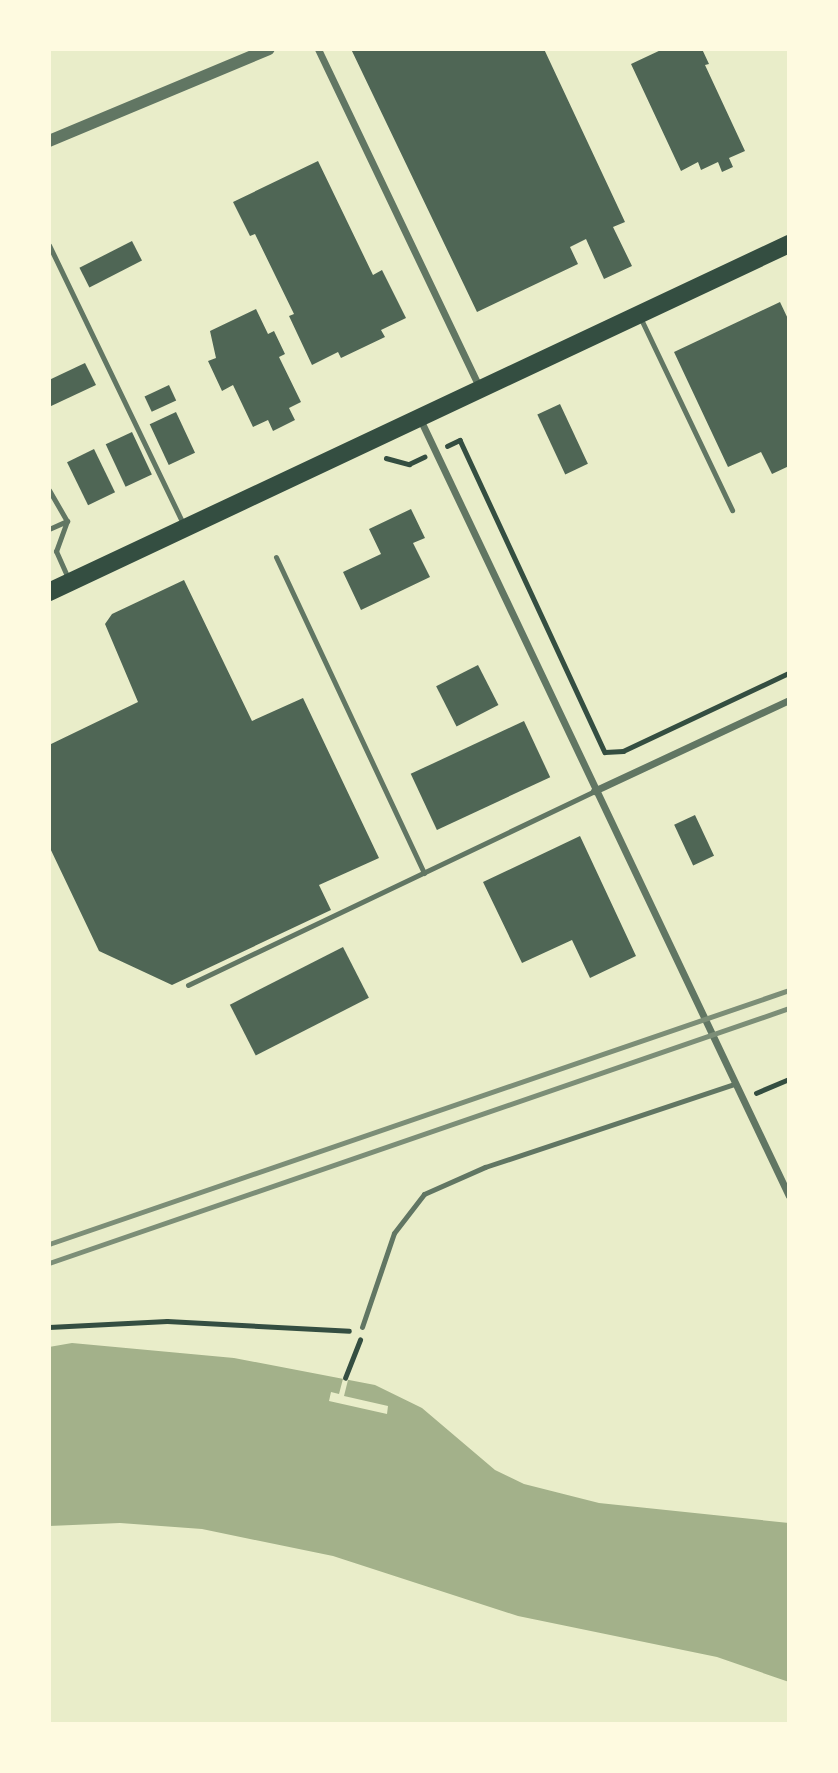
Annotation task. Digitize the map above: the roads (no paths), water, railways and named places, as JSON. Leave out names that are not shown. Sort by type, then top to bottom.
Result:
[{"type":"main road","points":[[49,592],[789,244]]},
{"type":"street","points":[[49,141],[269,49]]},
{"type":"street","points":[[318,49],[481,389]]},
{"type":"street","points":[[419,418],[594,791],[789,1196]]},
{"type":"street","points":[[594,791],[789,700]]},
{"type":"lane","points":[[49,245],[185,529]]},
{"type":"lane","points":[[639,315],[732,510]]},
{"type":"lane","points":[[49,490],[67,522]]},
{"type":"lane","points":[[49,529],[67,522]]},
{"type":"lane","points":[[67,522],[56,551],[70,582]]},
{"type":"lane","points":[[276,557],[424,873]]},
{"type":"lane","points":[[188,985],[594,791]]},
{"type":"lane","points":[[362,1327],[394,1233],[424,1194],[485,1167],[735,1084]]},
{"type":"railway","points":[[49,1244],[789,990]]},
{"type":"railway","points":[[49,1263],[789,1008]]}]
